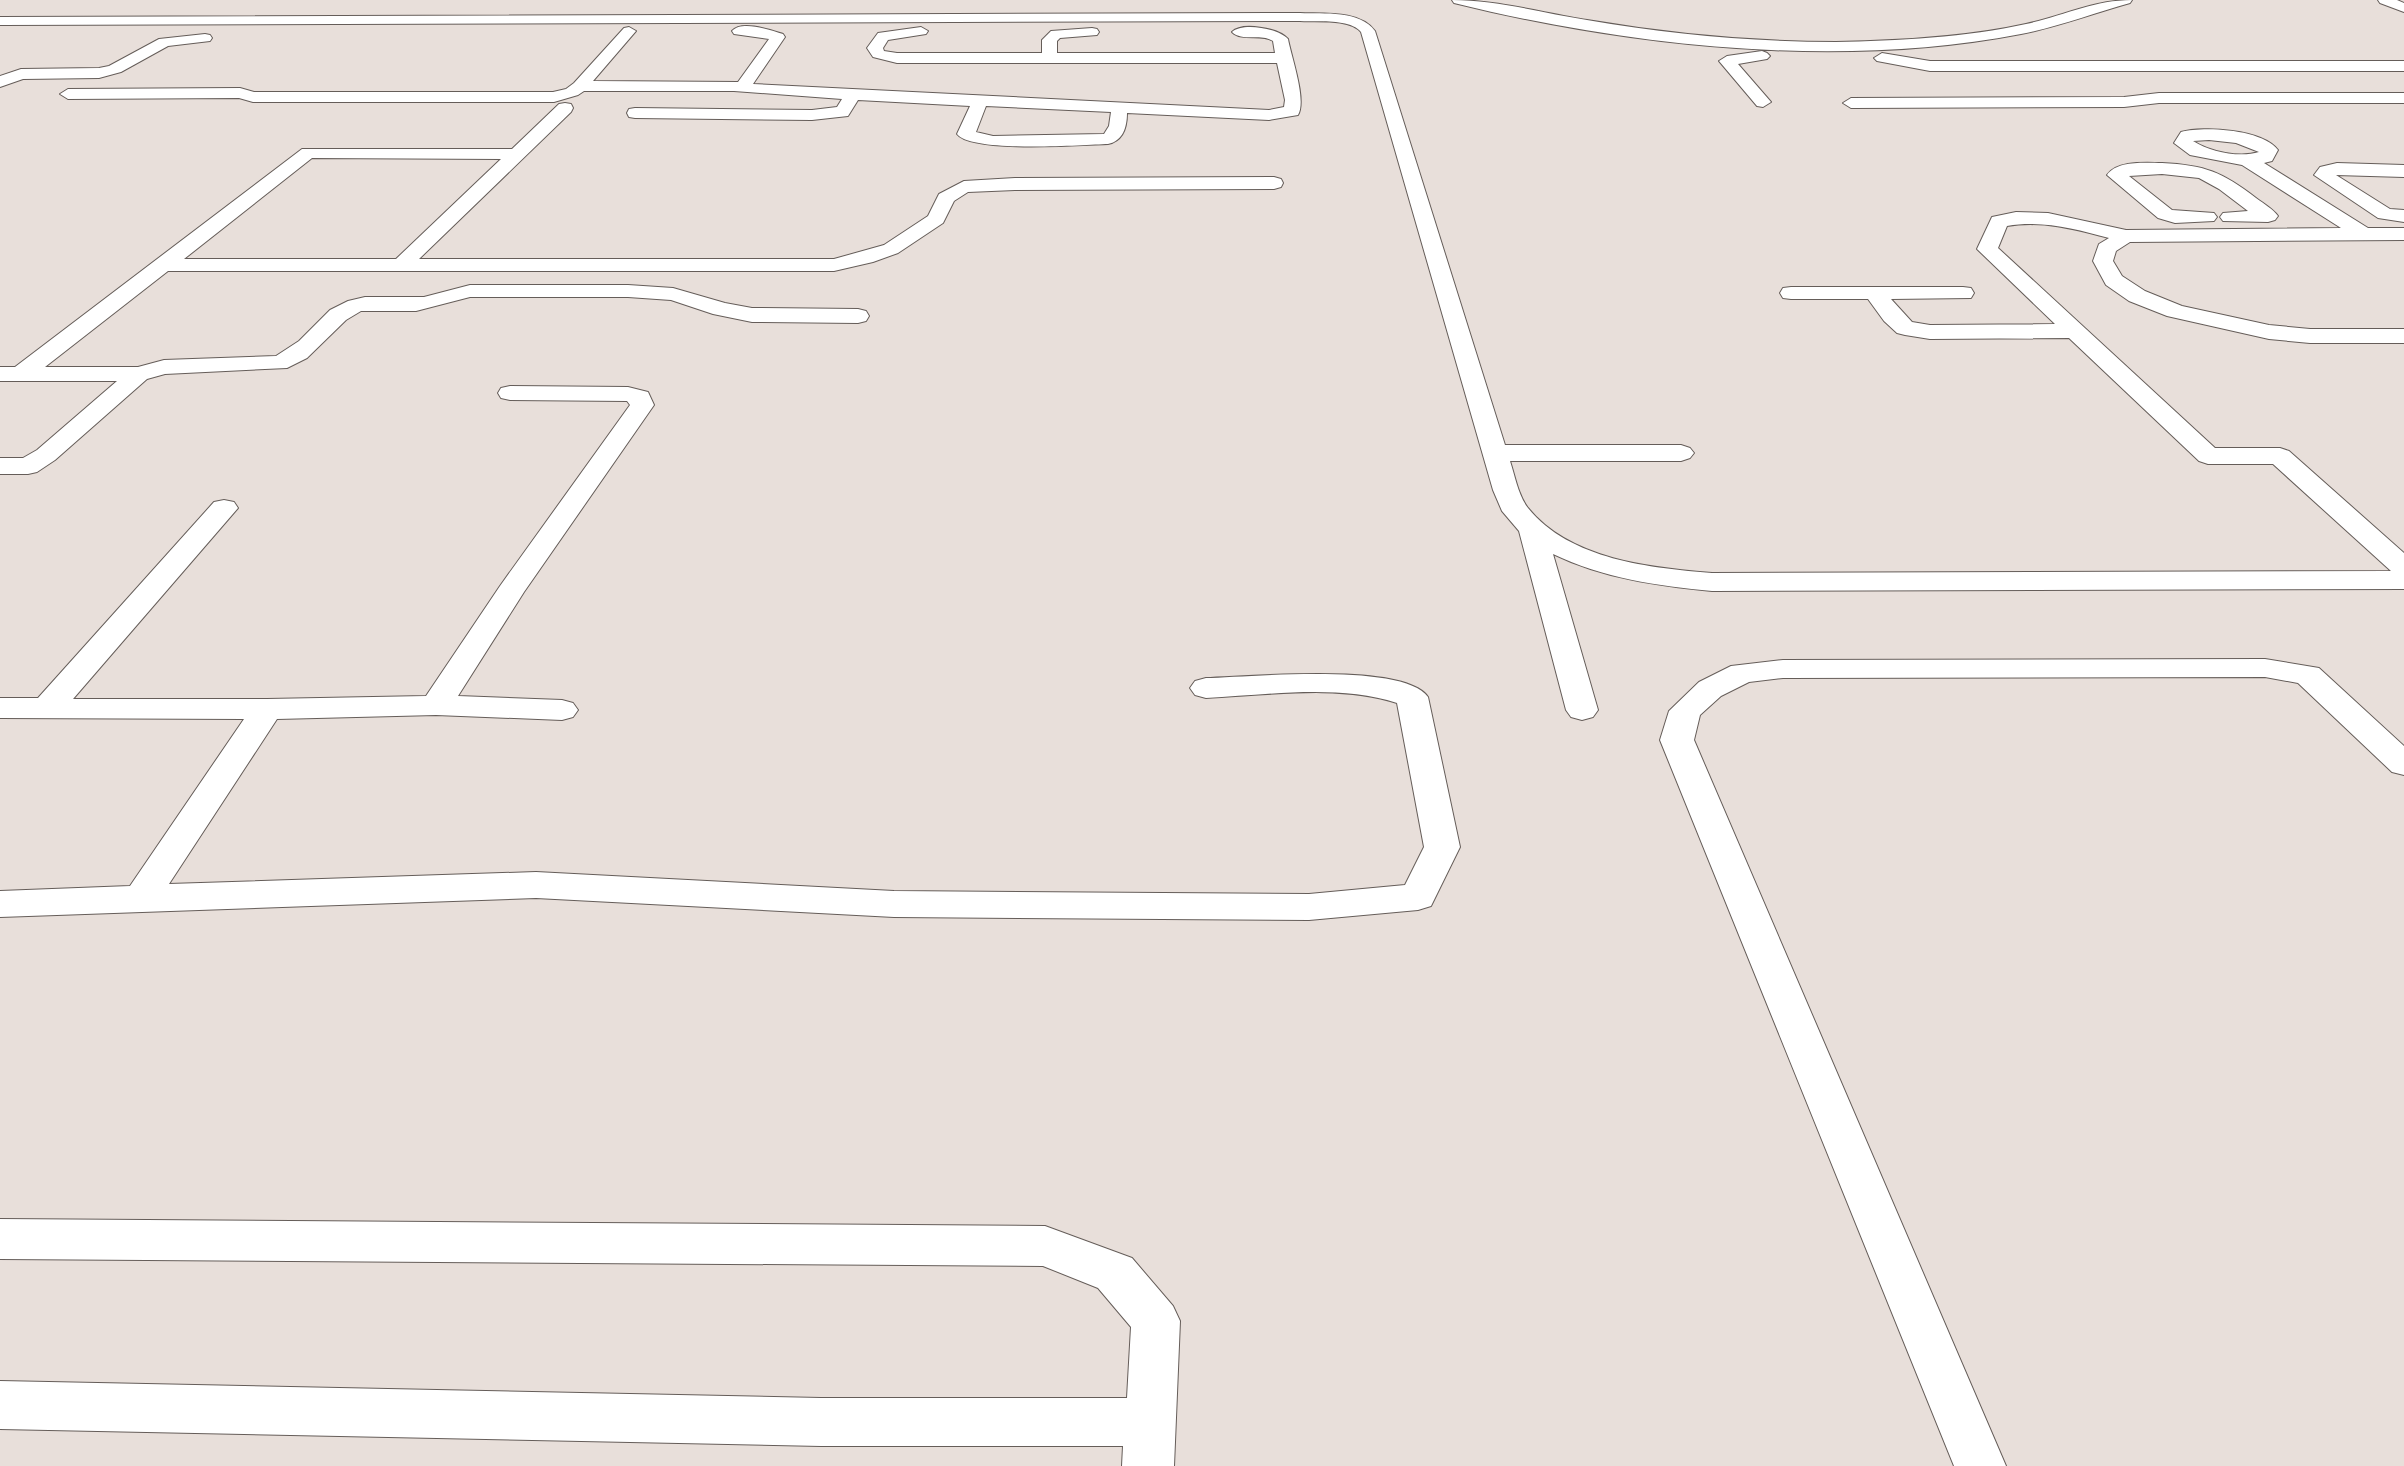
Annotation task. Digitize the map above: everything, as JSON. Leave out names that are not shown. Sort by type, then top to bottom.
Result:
[{"type":"street","points":[[863,19],[872,0]]},
{"type":"street","points":[[1296,0],[1300,17]]},
{"type":"street","points":[[1459,0],[1602,29],[1729,44],[1866,51],[1900,63],[1965,66],[2404,66]]},
{"type":"street","points":[[1763,102],[1727,61],[1739,57],[1866,51],[2025,29],[2125,0]]},
{"type":"street","points":[[2385,0],[2404,8]]},
{"type":"street","points":[[507,19],[523,6]]},
{"type":"street","points":[[400,20],[418,7]]},
{"type":"street","points":[[439,20],[456,7]]},
{"type":"street","points":[[703,20],[714,7]]},
{"type":"street","points":[[0,21],[1300,17],[1347,20],[1363,25],[1368,31],[1506,490],[1516,511],[1532,528],[1558,545],[1591,560],[1629,571],[1670,579],[1712,582],[2404,580]]},
{"type":"street","points":[[546,34],[564,20]]},
{"type":"street","points":[[600,37],[629,31],[725,30],[760,32],[778,37],[743,87]]},
{"type":"street","points":[[1050,40],[1041,33],[1025,31],[922,30],[883,36],[875,48],[878,54],[897,58],[1284,58]]},
{"type":"street","points":[[48,94],[240,93],[253,98],[554,98],[572,92],[580,86],[629,31]]},
{"type":"street","points":[[580,86],[743,87],[759,90],[807,91],[851,87],[980,102],[1269,116],[1292,111],[1293,100],[1281,39],[1271,33],[1079,32],[1056,34],[1050,40],[1049,58]]},
{"type":"street","points":[[0,82],[21,74],[99,73],[115,69],[164,42],[218,38]]},
{"type":"street","points":[[1929,42],[1965,66]]},
{"type":"street","points":[[867,69],[877,63],[897,58]]},
{"type":"street","points":[[635,113],[812,115],[842,112],[851,87]]},
{"type":"street","points":[[1851,103],[2124,102],[2159,98],[2404,98]]},
{"type":"street","points":[[2380,98],[2404,111]]},
{"type":"street","points":[[980,102],[966,134],[993,141],[1108,139],[1115,135],[1119,127],[1119,108]]},
{"type":"street","points":[[400,266],[565,108]]},
{"type":"street","points":[[10,374],[161,265],[308,153],[519,154]]},
{"type":"street","points":[[2247,160],[2363,234]]},
{"type":"street","points":[[2225,217],[2268,216],[2210,175],[2176,169],[2131,169],[2120,171],[2115,175],[2165,214],[2175,217],[2225,217],[2248,234]]},
{"type":"street","points":[[2404,171],[2337,169],[2327,171],[2323,175],[2385,214],[2404,216]]},
{"type":"street","points":[[161,265],[834,265],[866,258],[891,249],[936,219],[946,198],[964,188],[1015,184],[1274,183]]},
{"type":"street","points":[[2404,234],[2126,236],[2047,216],[2021,216],[1999,221],[1987,249],[2208,456],[2280,456],[2404,568]]},
{"type":"street","points":[[2126,236],[2106,248],[2103,261],[2114,280],[2137,296],[2175,311],[2269,332],[2310,336],[2404,336]]},
{"type":"street","points":[[10,374],[139,374],[164,366],[279,363],[292,358],[348,309],[367,305],[424,303],[447,294],[470,291],[628,291],[673,294],[721,309],[752,315],[858,316]]},
{"type":"street","points":[[1791,293],[1963,293]]},
{"type":"street","points":[[1875,294],[1892,316],[1905,328],[1930,333],[2074,331]]},
{"type":"street","points":[[0,466],[28,466],[46,455],[139,374]]},
{"type":"street","points":[[436,705],[510,592],[642,405],[639,397],[628,394],[510,393]]},
{"type":"street","points":[[1495,453],[1681,453]]},
{"type":"street","points":[[47,708],[224,508]]},
{"type":"street","points":[[1532,528],[1582,710]]},
{"type":"street","points":[[1980,1466],[1677,740],[1685,711],[1710,689],[1742,673],[1783,669],[2265,668],[2308,675],[2404,764]]},
{"type":"street","points":[[0,904],[536,885],[894,904],[1309,907],[1418,897],[1442,847],[1412,697],[1377,686],[1338,683],[1206,688]]},
{"type":"street","points":[[0,708],[267,709],[436,705],[562,710]]},
{"type":"street","points":[[141,898],[267,709]]},
{"type":"street","points":[[0,1239],[1045,1246],[1115,1273],[1156,1321],[1149,1444],[821,1422],[0,1405]]}]
